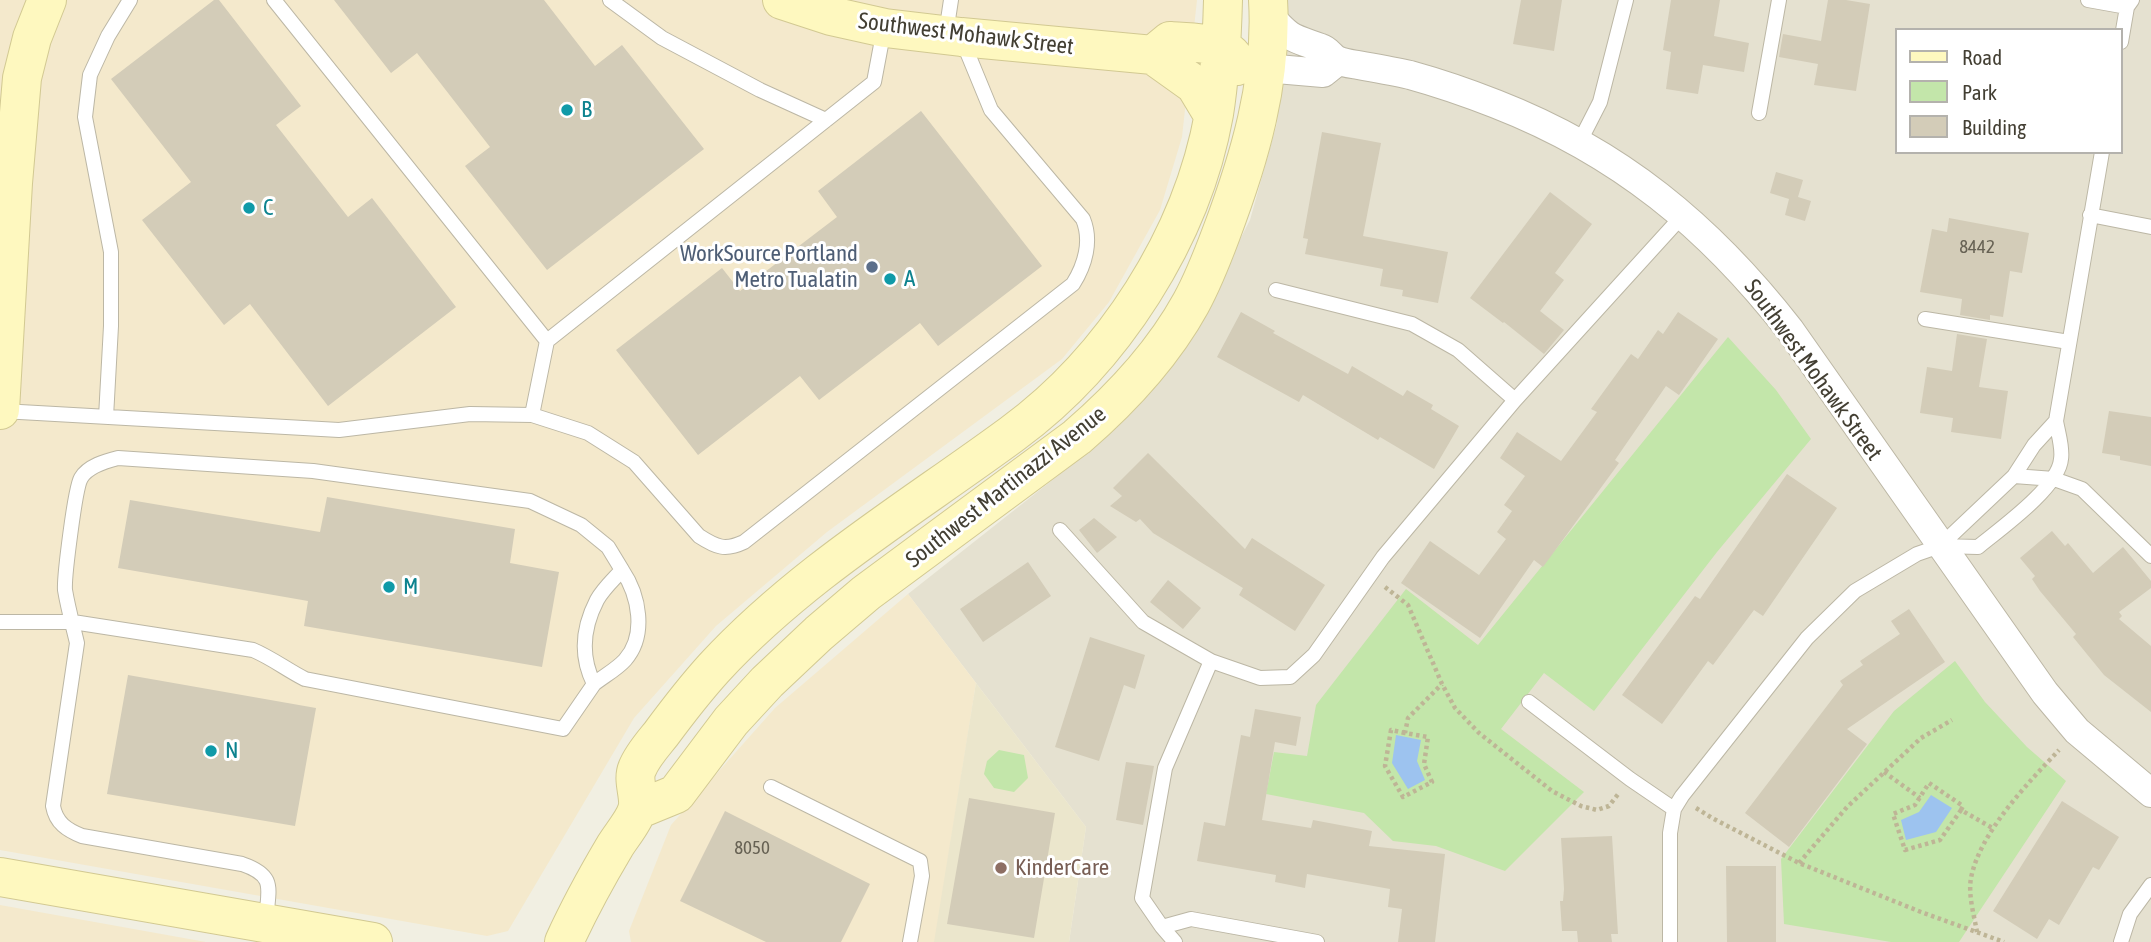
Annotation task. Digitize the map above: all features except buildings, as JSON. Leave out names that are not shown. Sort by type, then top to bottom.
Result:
[{"type":"street","points":[[0,410],[7,181],[22,78],[32,38],[47,0]]},
{"type":"street","name":"Southwest Martinazzi Avenue","points":[[1223,0],[1213,115],[1198,172],[1169,248],[1120,326],[1087,366],[1052,401],[1014,433],[853,546],[782,603],[714,668],[653,743],[636,770],[637,810],[676,793],[731,721],[767,682],[819,633],[866,593],[1077,437],[1100,417],[1138,376],[1185,312],[1210,264],[1235,201],[1260,104],[1269,7]]},
{"type":"street","name":"Southwest Mohawk Street","points":[[793,2],[831,16],[885,28],[953,24],[1153,55],[1170,41],[1221,47]]},
{"type":"street","name":"Southwest Mohawk Street","points":[[1269,7],[1286,34],[1298,42],[1324,48],[1338,61],[1444,85],[1538,121],[1638,179],[1684,214],[1735,265],[1790,330],[2026,669],[2077,731],[2151,793]]},
{"type":"street","points":[[1221,47],[1236,60],[1240,89],[1238,114],[1251,147]]},
{"type":"street","points":[[1153,55],[1195,85],[1213,115]]},
{"type":"street","points":[[1265,68],[1323,73],[1338,61]]},
{"type":"street","points":[[564,942],[598,875],[637,810]]},
{"type":"street","points":[[0,877],[373,942]]},
{"type":"lane","points":[[106,417],[111,326],[111,252],[85,117],[90,75],[108,36],[130,0]]},
{"type":"lane","points":[[274,0],[547,341]]},
{"type":"lane","points":[[610,0],[662,38],[760,90],[827,120]]},
{"type":"lane","points":[[1579,143],[1600,102],[1626,0]]},
{"type":"lane","points":[[1759,113],[1779,0]]},
{"type":"lane","points":[[2088,0],[2130,4],[2123,34]]},
{"type":"lane","points":[[0,410],[340,430],[470,414],[532,415],[562,423],[606,443],[634,463],[699,536],[712,544],[732,547],[744,542],[1073,284],[1080,273],[1087,248],[1083,219],[991,110],[953,24]]},
{"type":"lane","points":[[532,415],[547,341],[874,82],[885,28]]},
{"type":"lane","points":[[1670,942],[1670,833],[1675,809],[1682,796],[1807,638],[1855,591],[1917,554],[1940,546],[1978,547],[2054,479],[2062,460],[2056,421],[2102,154]]},
{"type":"lane","points":[[1060,530],[1143,622],[1211,661],[1260,678],[1290,677],[1314,655],[1383,557],[1516,400],[1684,214]]},
{"type":"lane","points":[[2090,215],[2151,227]]},
{"type":"lane","points":[[1276,290],[1412,324],[1458,350],[1516,400]]},
{"type":"lane","points":[[1925,319],[2069,342]]},
{"type":"lane","points":[[1940,546],[2014,476],[2034,445],[2056,421]]},
{"type":"lane","points":[[0,622],[73,622],[253,650],[271,657],[282,668],[305,679],[563,729],[594,684],[625,660],[633,647],[638,603],[631,583],[608,548],[582,525],[530,501],[313,471],[118,458],[100,462],[81,476],[65,587],[73,622],[77,643],[53,806],[59,824],[82,836],[242,864],[258,870],[265,876],[269,887],[265,923]]},
{"type":"lane","points":[[2014,476],[2054,479],[2082,489],[2149,549]]},
{"type":"lane","points":[[594,684],[584,646],[587,625],[598,598],[622,570]]},
{"type":"lane","points":[[1175,942],[1142,898],[1165,768],[1211,661]]},
{"type":"lane","points":[[1529,702],[1630,779],[1675,809]]},
{"type":"lane","points":[[771,787],[920,861],[922,876],[910,942]]},
{"type":"lane","points":[[2121,942],[2130,914],[2151,885]]},
{"type":"lane","points":[[1162,927],[1191,919],[1318,942]]},
{"type":"path","points":[[1370,575],[1408,605],[1455,708],[1479,733],[1552,791],[1581,806],[1597,810],[1609,806],[1630,779]]},
{"type":"path","points":[[1405,733],[1408,718],[1442,684]]},
{"type":"path","points":[[1799,863],[1847,807],[1884,772],[1921,738],[1952,720]]},
{"type":"path","points":[[1391,730],[1405,733],[1428,737],[1424,764],[1432,782],[1403,797],[1385,766],[1391,730]]},
{"type":"path","points":[[1977,933],[1971,879],[1981,851],[2038,773],[2077,731]]},
{"type":"path","points":[[1884,772],[1920,798]]},
{"type":"path","points":[[1929,783],[1963,806],[1961,810],[1940,841],[1905,850],[1893,814],[1915,806],[1929,783]]},
{"type":"path","points":[[1682,796],[1701,813],[1799,863],[2004,942]]},
{"type":"path","points":[[1961,810],[1994,830]]},
{"type":"shaded area","points":[[0,0],[1197,0],[1182,137],[1160,210],[1109,302],[1062,359],[827,532],[716,626],[634,718],[508,931],[487,936],[0,850]]},
{"type":"shaded area","points":[[1283,0],[2151,0],[2151,942],[1069,942],[1086,827],[908,594],[1079,459],[1198,321],[1250,220],[1277,123]]},
{"type":"shaded area","points":[[908,594],[976,683],[935,942],[631,942],[629,931],[671,825],[775,708]]},
{"type":"shaded area","points":[[976,683],[1086,827],[1069,942],[934,942]]},
{"type":"shaded area","points":[[0,905],[206,942],[0,942]]},
{"type":"green space","points":[[1728,337],[1776,390],[1811,439],[1717,552],[1594,711],[1544,673],[1501,729],[1584,792],[1505,871],[1436,846],[1393,841],[1364,813],[1266,794],[1274,752],[1307,756],[1316,705],[1406,589],[1478,645]]},
{"type":"green space","points":[[1955,661],[1985,702],[2027,747],[2066,781],[1959,942],[1891,942],[1784,924],[1781,859],[1894,711]]},
{"type":"green space","points":[[999,750],[1024,755],[1028,778],[1014,792],[994,788],[984,774],[987,761]]},
{"type":"water","points":[[1396,735],[1421,740],[1417,761],[1425,780],[1408,789],[1392,763]]},
{"type":"water","points":[[1931,795],[1952,808],[1936,832],[1906,840],[1901,820],[1919,812]]},
{"type":"place","name":"B","points":[[567,110]]},
{"type":"place","name":"C","points":[[249,208]]},
{"type":"place","name":"WorkSource Portland Metro Tualatin","points":[[872,267]]},
{"type":"place","name":"A","points":[[890,279]]},
{"type":"place","name":"M","points":[[389,587]]},
{"type":"place","name":"N","points":[[211,751]]},
{"type":"place","name":"KinderCare","points":[[1001,868]]}]
